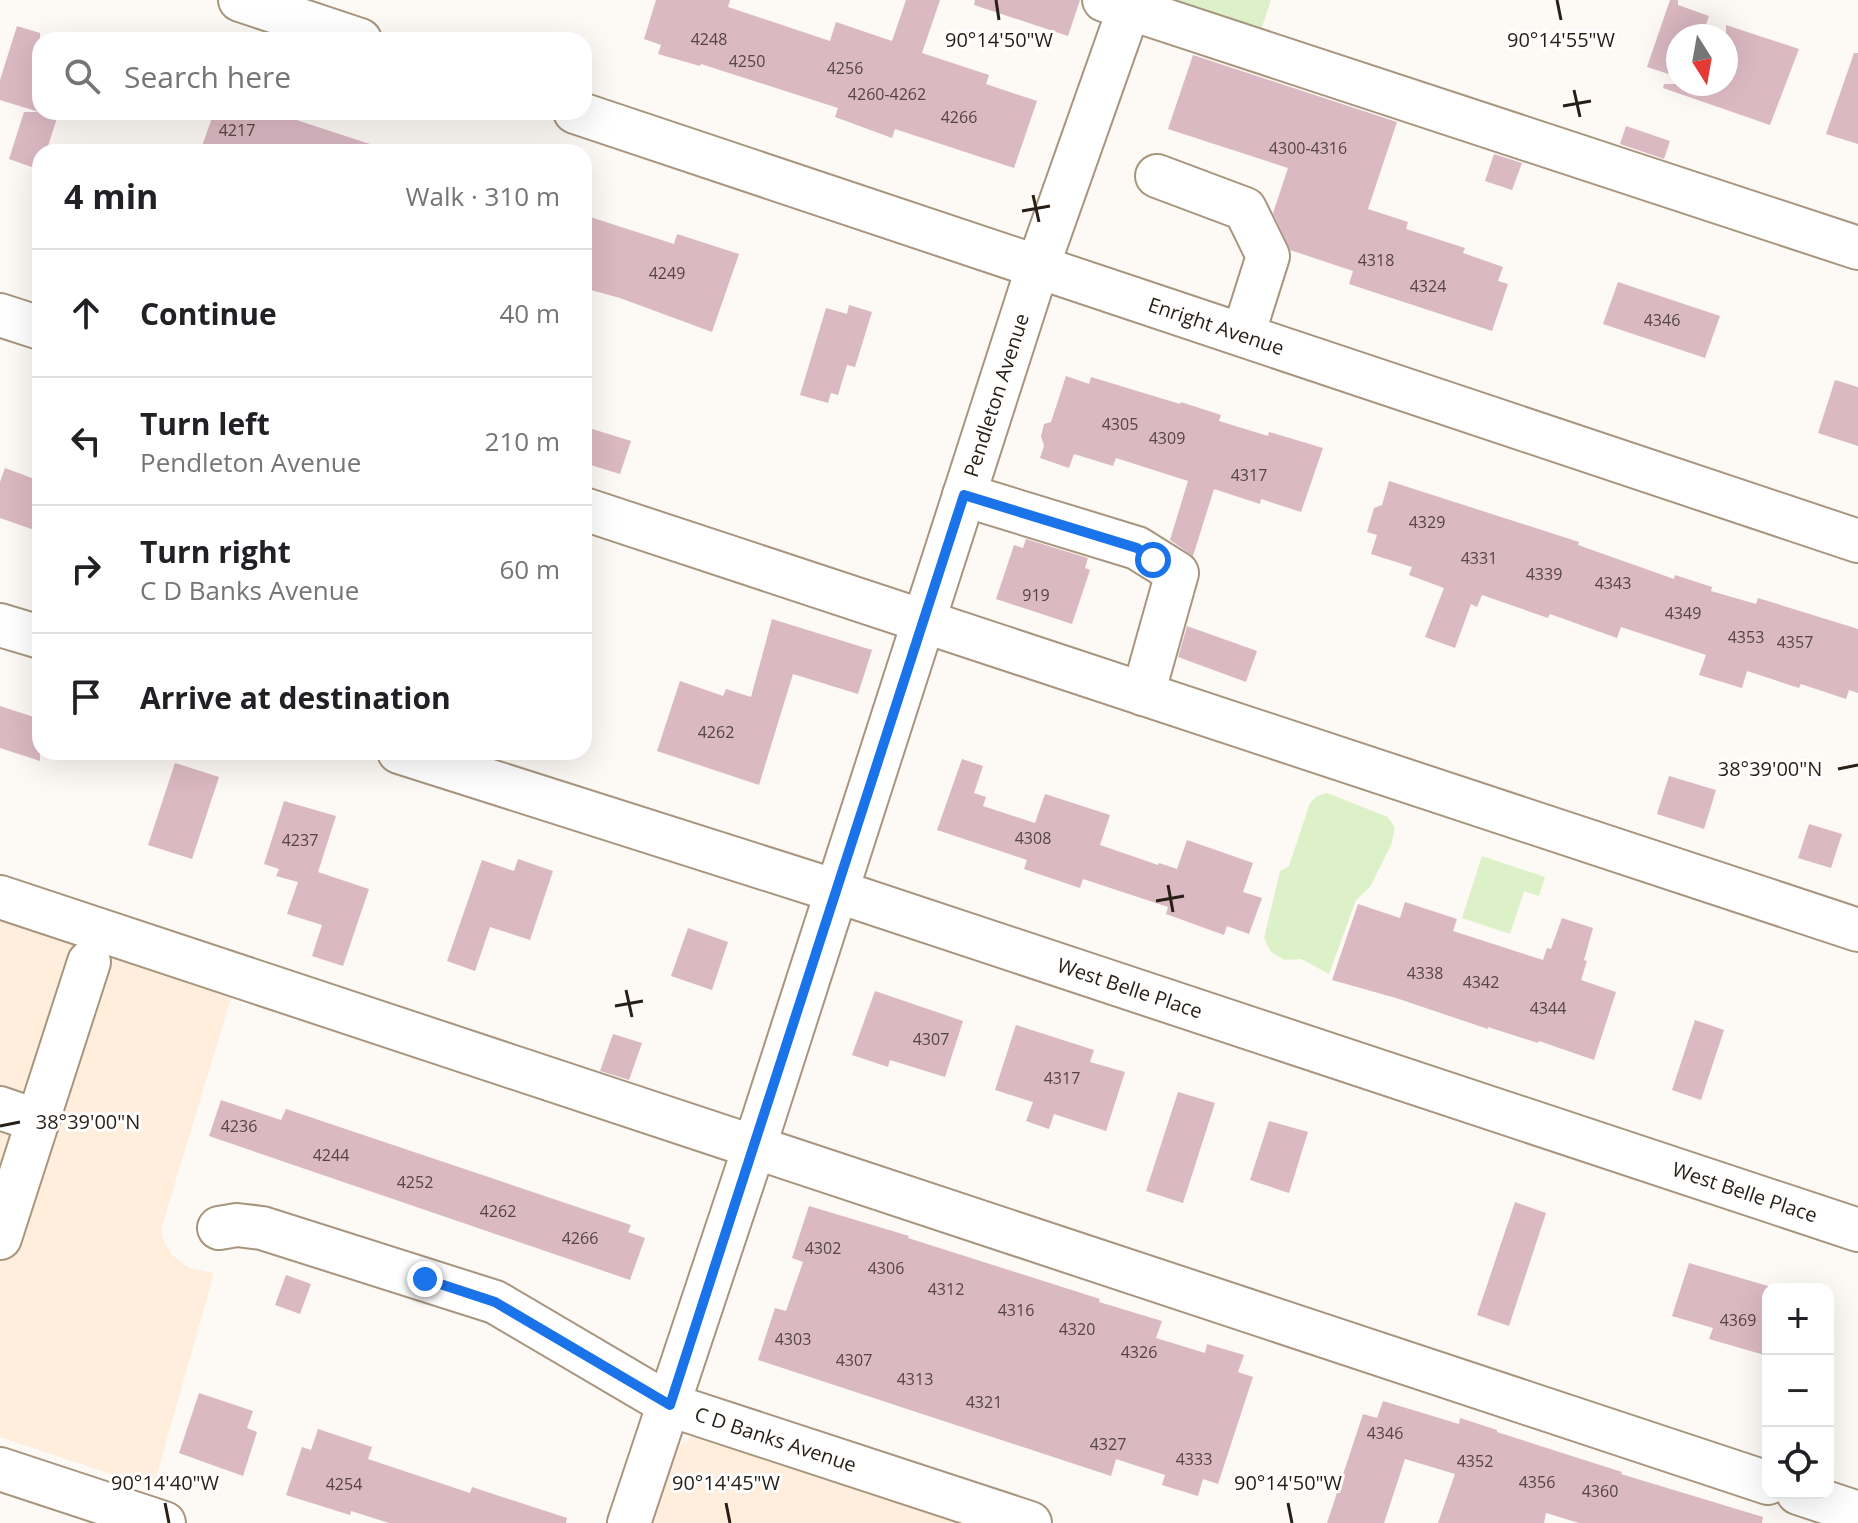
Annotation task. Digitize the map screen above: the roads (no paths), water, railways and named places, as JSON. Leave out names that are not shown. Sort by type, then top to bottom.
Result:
[{"type":"street","points":[[240,0],[336,32]]},
{"type":"street","points":[[1121,3],[1858,248]]},
{"type":"street","name":"Pendleton Avenue","points":[[629,1523],[754,1148],[1121,3]]},
{"type":"street","name":"Enright Avenue","points":[[592,118],[1858,541]]},
{"type":"street","points":[[1157,176],[1245,209],[1268,256],[1243,335]]},
{"type":"street","points":[[0,315],[32,325]]},
{"type":"street","points":[[964,495],[1137,548],[1177,573],[1143,694]]},
{"type":"street","points":[[592,512],[1858,930]]},
{"type":"street","points":[[0,625],[32,635]]},
{"type":"street","name":"West Belle Place","points":[[424,760],[836,891],[1858,1230]]},
{"type":"street","points":[[0,897],[1762,1481]]},
{"type":"street","points":[[0,1238],[19,1114],[89,962]]},
{"type":"street","name":"C D Banks Avenue","points":[[219,1228],[237,1225],[262,1228],[495,1302],[670,1405],[1030,1523]]},
{"type":"street","points":[[0,1469],[164,1523]]},
{"type":"street","points":[[1816,1499],[1858,1513]]}]
